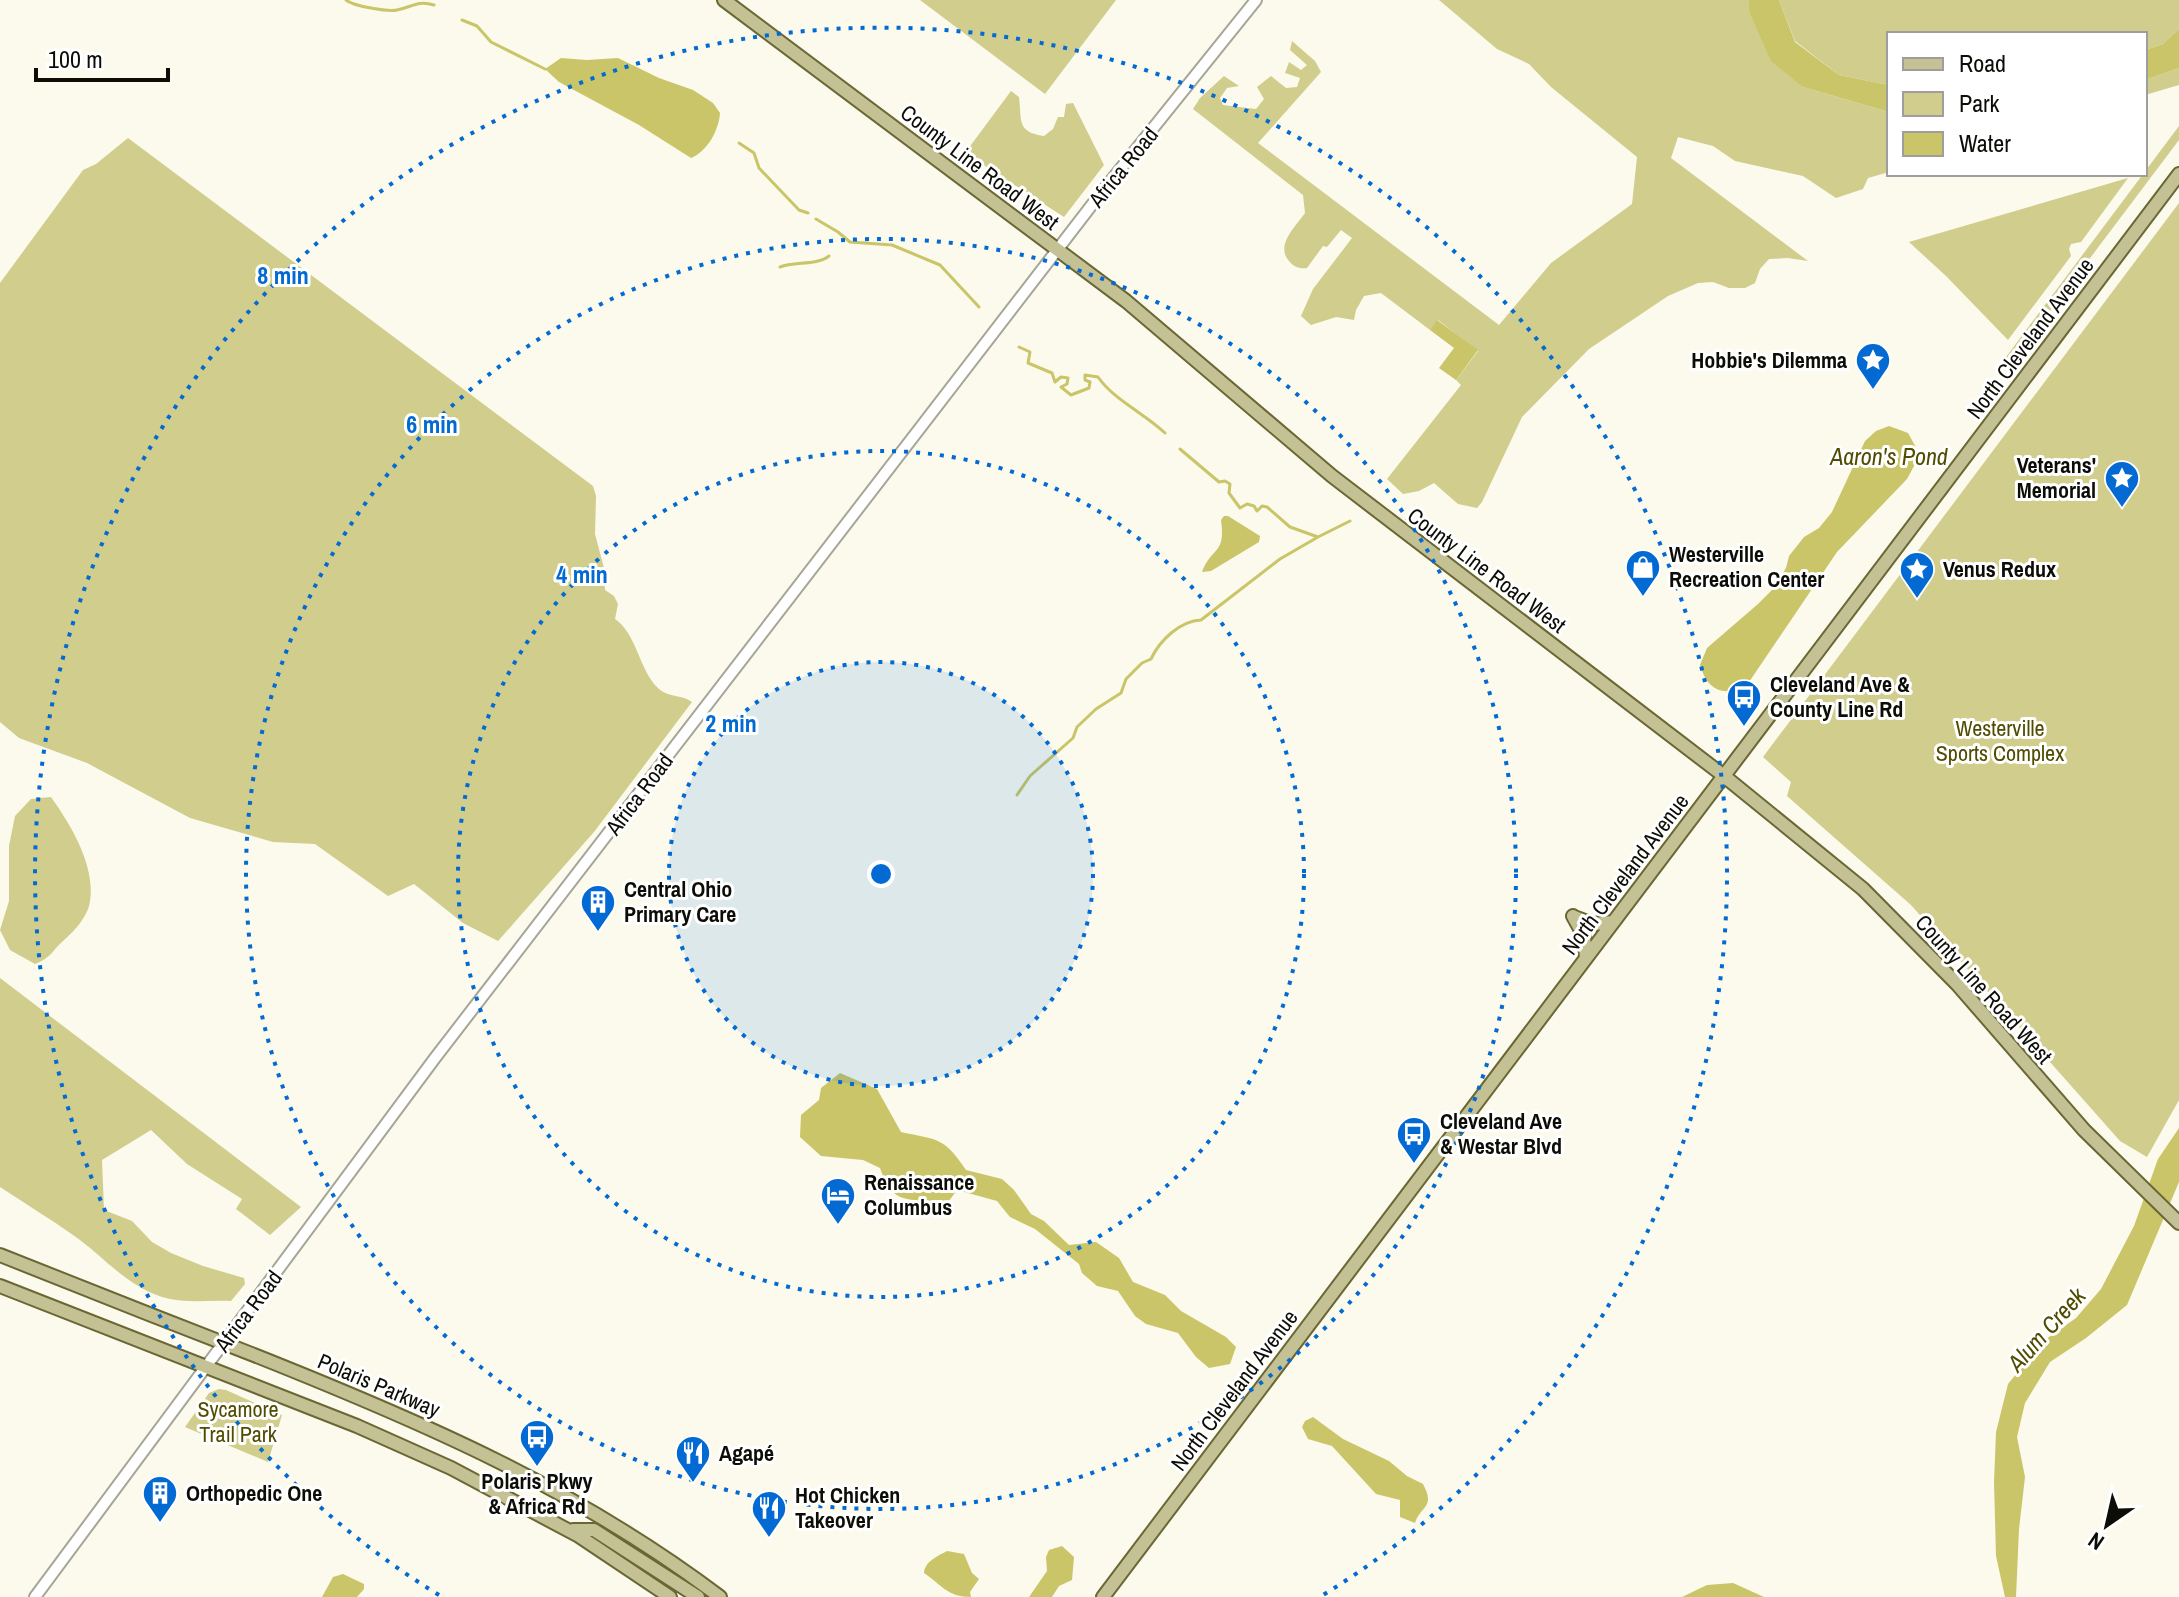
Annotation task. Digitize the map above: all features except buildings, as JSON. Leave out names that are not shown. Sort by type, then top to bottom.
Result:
[{"type":"main road","name":"County Line Road West","points":[[724,0],[1126,301],[1332,476],[1724,776],[1863,889],[1976,1005],[2110,1157],[2179,1223]]},
{"type":"main road","name":"North Cleveland Avenue","points":[[1103,1597],[2179,174]]},
{"type":"main road","points":[[1586,958],[1584,936],[1573,916],[1593,924],[1613,922]]},
{"type":"main road","name":"Polaris Parkway","points":[[0,1255],[406,1416],[509,1465],[602,1517],[720,1597]]},
{"type":"main road","points":[[0,1286],[357,1426],[451,1468],[570,1530],[670,1597]]},
{"type":"main road","points":[[570,1530],[594,1530],[698,1597]]},
{"type":"street","name":"Africa Road","points":[[35,1597],[435,1058],[1057,251],[1256,0]]},
{"type":"green space","points":[[920,0],[1116,0],[1045,94]]},
{"type":"green space","points":[[1439,0],[1749,0],[1749,11],[1803,87],[1887,111],[1887,173],[1868,178],[1863,189],[1836,198],[1803,176],[1735,161],[1713,146],[1678,137],[1671,158],[1808,261],[1769,259],[1760,269],[1755,283],[1745,288],[1729,288],[1713,282],[1698,283],[1668,296],[1589,349],[1522,417],[1477,508],[1458,504],[1434,483],[1419,491],[1403,494],[1387,479],[1461,385],[1456,380],[1478,351],[1438,320],[1430,330],[1381,293],[1364,296],[1354,320],[1336,317],[1311,325],[1301,316],[1313,289],[1352,238],[1341,230],[1327,247],[1323,246],[1307,268],[1293,265],[1284,249],[1288,236],[1305,213],[1303,195],[1193,109],[1200,98],[1224,76],[1239,86],[1227,88],[1220,98],[1223,105],[1256,109],[1264,99],[1257,87],[1271,76],[1286,88],[1297,87],[1300,78],[1285,73],[1289,62],[1301,70],[1307,65],[1290,50],[1292,41],[1315,61],[1321,72],[1258,143],[1499,325],[1551,263],[1632,204],[1637,157],[1551,87],[1529,64],[1497,49]]},
{"type":"green space","points":[[1779,0],[2179,0],[2179,29],[2163,44],[2147,49],[2147,32],[1887,32],[1887,85],[1839,75],[1795,41]]},
{"type":"green space","points":[[2179,68],[2179,85],[2147,94],[2147,79]]},
{"type":"green space","points":[[1011,91],[1019,97],[1022,124],[1029,131],[1044,136],[1053,129],[1058,117],[1064,117],[1066,104],[1073,103],[1104,165],[1064,217],[965,153]]},
{"type":"green space","points":[[2179,126],[2179,140],[2011,363],[2006,357],[2142,176],[2147,176],[2147,169]]},
{"type":"green space","points":[[128,138],[593,486],[596,496],[595,534],[604,568],[605,590],[614,596],[618,604],[615,619],[628,634],[646,672],[658,688],[692,702],[594,832],[498,941],[463,923],[414,884],[388,896],[315,844],[273,842],[190,818],[87,763],[19,738],[0,722],[0,283],[83,170],[96,164]]},
{"type":"green space","points":[[2128,178],[2081,242],[2071,244],[2071,256],[2008,340],[1909,242]]},
{"type":"green space","name":"Westerville Sports Complex","points":[[2179,203],[2179,1100],[2147,1157],[2120,1141],[1911,905],[1787,796],[1791,782],[1763,757]]},
{"type":"green space","points":[[51,797],[81,848],[91,892],[89,906],[78,925],[48,957],[35,964],[10,950],[0,930],[9,901],[9,846],[15,816],[31,799]]},
{"type":"green space","points":[[0,978],[301,1207],[270,1235],[236,1209],[242,1199],[187,1164],[151,1130],[102,1160],[104,1210],[132,1221],[152,1242],[171,1253],[244,1278],[245,1284],[231,1301],[178,1300],[155,1295],[130,1281],[73,1235],[0,1187]]},
{"type":"green space","name":"Sycamore Trail Park","points":[[219,1389],[282,1415],[268,1462],[185,1427],[209,1393]]},
{"type":"water","points":[[1749,0],[1779,0],[1795,42],[1839,75],[1887,85],[1887,111],[1803,87],[1771,61],[1749,11]]},
{"type":"water","points":[[2179,29],[2179,68],[2147,79],[2147,49],[2163,44]]},
{"type":"water","points":[[561,58],[618,58],[693,90],[713,103],[720,113],[715,133],[707,146],[691,158],[639,125],[559,82],[545,69]]},
{"type":"water","points":[[1437,320],[1478,350],[1456,380],[1439,368],[1454,348],[1430,330]]},
{"type":"water","name":"Aaron's Pond","points":[[1889,426],[1908,433],[1918,451],[1907,479],[1837,552],[1747,685],[1731,691],[1718,690],[1707,681],[1700,665],[1707,648],[1774,588],[1789,556],[1804,537],[1819,528],[1832,512],[1865,441],[1876,431]]},
{"type":"water","points":[[1224,516],[1260,536],[1259,542],[1211,571],[1202,572],[1220,545],[1221,520]]},
{"type":"water","points":[[840,1073],[877,1089],[901,1132],[946,1146],[966,1170],[1002,1179],[1031,1214],[1044,1221],[1069,1245],[1096,1242],[1119,1258],[1133,1282],[1165,1295],[1181,1311],[1226,1337],[1236,1347],[1230,1364],[1209,1368],[1196,1357],[1178,1333],[1146,1324],[1135,1316],[1118,1291],[1097,1286],[1082,1273],[1079,1264],[1035,1229],[1010,1217],[997,1201],[957,1190],[940,1213],[924,1210],[915,1200],[892,1191],[880,1168],[863,1160],[821,1156],[800,1137],[801,1115],[819,1100],[821,1088]]},
{"type":"water","points":[[2179,1128],[2179,1182],[2127,1305],[2050,1362],[2025,1403],[2017,1437],[2025,1477],[2016,1597],[2005,1597],[1996,1556],[1994,1482],[1996,1432],[2008,1384],[2042,1342],[2076,1318],[2101,1289],[2134,1226],[2158,1159]]},
{"type":"water","points":[[1313,1417],[1343,1439],[1389,1461],[1423,1484],[1428,1502],[1415,1523],[1400,1517],[1400,1500],[1376,1494],[1332,1446],[1308,1439],[1302,1427],[1305,1421]]},
{"type":"water","points":[[1062,1546],[1074,1557],[1072,1580],[1059,1586],[1052,1597],[1029,1597],[1047,1571],[1049,1550]]},
{"type":"water","points":[[947,1551],[964,1554],[972,1573],[979,1579],[970,1592],[971,1597],[950,1593],[924,1573],[929,1562]]},
{"type":"water","points":[[343,1574],[364,1584],[357,1597],[322,1597],[333,1577]]},
{"type":"water","points":[[1733,1583],[1764,1597],[1682,1597],[1707,1585]]},
{"type":"waterway","points":[[346,0],[386,10],[419,4],[434,5]]},
{"type":"waterway","points":[[462,20],[477,26],[491,42],[545,69]]},
{"type":"waterway","points":[[739,143],[754,153],[759,168],[799,210],[808,213]]},
{"type":"waterway","points":[[816,219],[850,242],[892,245],[940,265],[979,307]]},
{"type":"waterway","points":[[780,267],[818,261],[829,256]]},
{"type":"waterway","points":[[1019,347],[1030,352],[1028,363],[1052,373],[1055,382],[1061,377],[1068,378],[1067,384],[1061,387],[1071,395],[1089,388],[1090,382],[1085,380],[1085,375],[1098,377],[1112,393],[1165,433]]},
{"type":"waterway","points":[[1180,449],[1219,482],[1230,484],[1229,493],[1240,508],[1247,504],[1257,511],[1262,506],[1267,507],[1290,527],[1318,537],[1350,521]]},
{"type":"waterway","points":[[1017,795],[1030,776],[1073,738],[1077,727],[1096,709],[1121,693],[1126,679],[1142,663],[1151,659],[1172,633],[1186,624],[1201,620],[1280,559],[1318,537]]},
{"type":"place","name":"Hobbie's Dilemma","points":[[1873,391]]},
{"type":"place","name":"Veterans' Memorial","points":[[2122,509]]},
{"type":"place","name":"Westerville Recreation Center","points":[[1643,598]]},
{"type":"place","name":"Venus Redux","points":[[1917,600]]},
{"type":"place","name":"Cleveland Ave & County Line Rd","points":[[1744,728]]},
{"type":"place","name":"Central Ohio Primary Care","points":[[598,933]]},
{"type":"place","name":"Cleveland Ave & Westar Blvd","points":[[1414,1165]]},
{"type":"place","name":"Renaissance Columbus","points":[[838,1226]]},
{"type":"place","name":"Polaris Pkwy & Africa Rd","points":[[537,1468]]},
{"type":"place","name":"Agapé","points":[[693,1484]]},
{"type":"place","name":"Orthopedic One","points":[[160,1524]]},
{"type":"place","name":"Hot Chicken Takeover","points":[[769,1539]]},
{"type":"water label","name":"Alum Creek","points":[[2046,1329]]}]
